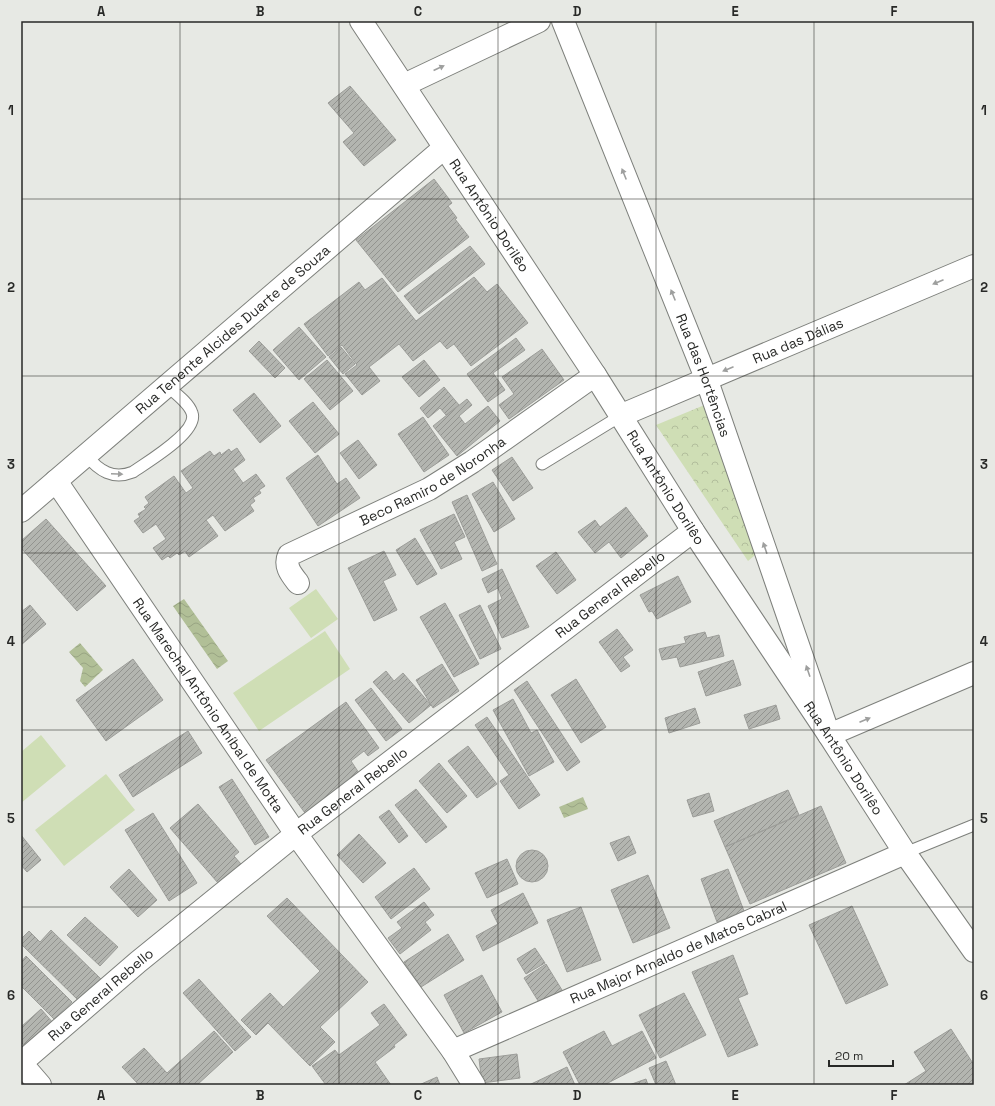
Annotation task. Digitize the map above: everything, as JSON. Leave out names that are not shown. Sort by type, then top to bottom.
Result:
[{"type":"street","name":"Rua Antônio Dorilêo","points":[[362,21],[444,148],[622,415],[693,531],[829,735],[905,853],[973,949]]},
{"type":"street","points":[[404,85],[539,21]]},
{"type":"street","name":"Rua das Hortências","points":[[562,21],[706,378],[829,735]]},
{"type":"street","name":"Rua Tenente Alcides Duarte de Souza","points":[[21,511],[444,148]]},
{"type":"street","name":"Rua das Dálias","points":[[622,415],[706,378],[974,266]]},
{"type":"street","name":"Beco Ramiro de Noronha","points":[[298,583],[287,566],[289,555],[429,488],[472,462],[595,375]]},
{"type":"street","name":"Rua Marechal Antônio Aníbal de Motta","points":[[56,481],[296,834],[453,1051],[474,1085]]},
{"type":"street","name":"Rua General Rebello","points":[[21,1063],[138,962],[296,834],[693,531]]},
{"type":"street","points":[[829,735],[974,673]]},
{"type":"street","name":"Rua Major Arnaldo de Matos Cabral","points":[[453,1051],[905,853]]},
{"type":"street","points":[[21,1063],[40,1085]]},
{"type":"lane","points":[[86,455],[93,463],[106,473],[120,476],[133,472],[187,432],[193,421],[192,413],[167,386]]},
{"type":"lane","points":[[542,464],[622,415]]},
{"type":"lane","points":[[905,853],[974,825]]},
{"type":"green space","points":[[707,404],[765,547],[748,561],[656,425]]},
{"type":"green space","points":[[316,589],[338,619],[311,638],[289,608]]},
{"type":"green space","points":[[325,631],[350,669],[259,731],[233,693]]},
{"type":"green space","points":[[41,735],[66,766],[21,803],[21,752]]},
{"type":"green space","points":[[106,774],[135,810],[64,866],[35,830]]},
{"type":"water","points":[[184,599],[228,661],[217,669],[173,606]]},
{"type":"water","points":[[80,643],[103,670],[85,687],[80,681],[83,668],[69,652]]},
{"type":"water","points":[[583,797],[588,809],[564,818],[559,807]]},
{"type":"building","points":[[350,86],[396,140],[364,166],[343,142],[354,133],[328,103]]},
{"type":"building","points":[[434,179],[452,203],[448,206],[457,218],[455,219],[469,237],[398,292],[356,240]]},
{"type":"building","points":[[470,246],[485,264],[419,314],[404,296]]},
{"type":"building","points":[[474,277],[487,292],[497,284],[528,323],[471,366],[454,344],[447,349],[440,341],[413,361],[399,344],[369,367],[380,381],[362,395],[345,374],[357,365],[342,345],[328,356],[304,324],[359,282],[365,290],[382,278],[416,321]]},
{"type":"building","points":[[299,327],[326,357],[299,380],[273,350]]},
{"type":"building","points":[[516,338],[525,350],[493,373],[505,390],[488,402],[467,374]]},
{"type":"building","points":[[259,341],[285,368],[275,378],[249,351]]},
{"type":"building","points":[[341,347],[355,364],[343,374],[329,357]]},
{"type":"building","points":[[542,349],[564,380],[509,419],[499,405],[514,394],[502,377]]},
{"type":"building","points":[[327,360],[353,391],[330,410],[304,379]]},
{"type":"building","points":[[424,360],[440,380],[419,397],[402,377]]},
{"type":"building","points":[[444,387],[459,405],[446,415],[440,408],[428,418],[420,408]]},
{"type":"building","points":[[254,393],[281,426],[260,443],[233,410]]},
{"type":"building","points":[[467,399],[472,405],[459,416],[465,424],[488,406],[500,421],[457,456],[433,426]]},
{"type":"building","points":[[313,402],[339,434],[315,453],[289,421]]},
{"type":"building","points":[[423,417],[449,455],[424,472],[398,434]]},
{"type":"building","points":[[358,440],[377,465],[359,479],[340,453]]},
{"type":"building","points":[[237,448],[245,460],[233,469],[243,483],[256,474],[265,486],[259,490],[261,493],[253,498],[255,501],[250,505],[254,511],[225,531],[213,515],[206,520],[218,536],[189,557],[185,551],[179,555],[177,553],[170,558],[168,556],[162,560],[153,548],[166,539],[156,524],[143,533],[134,521],[140,517],[138,514],[146,509],[144,507],[149,503],[145,497],[174,476],[186,493],[193,488],[181,471],[210,451],[214,456],[220,452],[221,455],[229,449],[231,452]]},
{"type":"building","points":[[318,455],[337,484],[346,478],[360,498],[318,526],[286,478]]},
{"type":"building","points":[[512,457],[533,488],[513,501],[492,470]]},
{"type":"building","points":[[493,482],[515,519],[494,532],[472,494]]},
{"type":"building","points":[[467,495],[497,564],[482,571],[452,502]]},
{"type":"building","points":[[626,507],[648,536],[621,558],[609,542],[595,553],[578,532],[595,520],[600,527]]},
{"type":"building","points":[[454,514],[465,537],[454,542],[462,559],[441,569],[420,530]]},
{"type":"building","points":[[46,519],[106,586],[77,611],[21,548],[21,541]]},
{"type":"building","points":[[415,538],[437,574],[417,585],[396,550]]},
{"type":"building","points":[[384,551],[396,575],[383,581],[397,610],[374,621],[348,568]]},
{"type":"building","points":[[556,552],[576,580],[557,594],[536,566]]},
{"type":"building","points":[[502,569],[529,627],[502,638],[488,606],[502,599],[498,588],[488,593],[482,579]]},
{"type":"building","points":[[678,576],[691,602],[657,619],[652,611],[649,612],[640,595]]},
{"type":"building","points":[[445,603],[479,664],[454,677],[420,617]]},
{"type":"building","points":[[30,605],[46,624],[21,645],[21,612]]},
{"type":"building","points":[[480,605],[501,649],[480,659],[459,615]]},
{"type":"building","points":[[617,629],[633,650],[623,657],[630,666],[621,672],[599,642]]},
{"type":"building","points":[[705,632],[707,638],[719,635],[724,656],[680,667],[677,657],[662,660],[659,649],[686,643],[684,637]]},
{"type":"building","points":[[133,659],[163,700],[106,741],[76,700]]},
{"type":"building","points":[[733,660],[741,685],[706,696],[698,672]]},
{"type":"building","points":[[442,664],[459,691],[433,708],[416,680]]},
{"type":"building","points":[[386,671],[394,681],[403,673],[431,705],[409,723],[373,682]]},
{"type":"building","points":[[576,679],[606,727],[581,743],[551,695]]},
{"type":"building","points":[[527,681],[580,762],[567,771],[514,690]]},
{"type":"building","points":[[371,688],[402,729],[386,741],[355,700]]},
{"type":"building","points":[[513,699],[531,733],[537,730],[554,762],[529,776],[493,710]]},
{"type":"building","points":[[346,702],[379,748],[368,756],[364,751],[351,761],[359,773],[305,813],[266,760]]},
{"type":"building","points":[[776,705],[780,719],[749,729],[744,715]]},
{"type":"building","points":[[695,708],[700,723],[669,733],[665,718]]},
{"type":"building","points":[[487,717],[540,795],[519,809],[500,781],[509,775],[475,725]]},
{"type":"building","points":[[188,731],[202,753],[133,797],[119,775]]},
{"type":"building","points":[[468,746],[497,784],[477,798],[448,761]]},
{"type":"building","points":[[439,763],[467,796],[447,813],[419,781]]},
{"type":"building","points":[[232,779],[269,837],[255,845],[219,787]]},
{"type":"building","points":[[416,789],[447,827],[426,843],[395,805]]},
{"type":"building","points":[[788,790],[799,815],[725,847],[714,821]]},
{"type":"building","points":[[709,793],[714,811],[693,817],[687,800]]},
{"type":"building","points":[[198,804],[239,852],[234,856],[241,864],[218,883],[170,828]]},
{"type":"building","points":[[821,806],[846,863],[750,904],[725,847]]},
{"type":"building","points":[[389,810],[408,836],[399,843],[379,817]]},
{"type":"building","points":[[153,813],[197,883],[169,901],[125,830]]},
{"type":"building","points":[[359,834],[386,863],[363,883],[337,855]]},
{"type":"building","points":[[21,835],[41,860],[27,872],[21,865]]},
{"type":"building","points":[[629,836],[636,853],[618,861],[610,843]]},
{"type":"building","points":[[529,850],[535,850],[544,854],[548,866],[544,878],[535,882],[529,882],[520,878],[516,869],[516,863],[520,854]]},
{"type":"building","points":[[507,859],[518,884],[487,898],[475,873]]},
{"type":"building","points":[[414,868],[430,889],[391,919],[375,897]]},
{"type":"building","points":[[129,869],[157,900],[138,917],[110,887]]},
{"type":"building","points":[[728,869],[744,911],[717,922],[701,879]]},
{"type":"building","points":[[648,875],[670,928],[633,943],[611,890]]},
{"type":"building","points":[[523,893],[538,923],[483,951],[476,936],[498,924],[491,910]]},
{"type":"building","points":[[287,898],[368,982],[320,1027],[335,1042],[310,1066],[268,1023],[256,1035],[241,1020],[270,993],[283,1007],[320,971],[267,916]]},
{"type":"building","points":[[424,902],[434,915],[425,922],[431,930],[400,954],[388,938],[402,928],[397,922]]},
{"type":"building","points":[[852,906],[888,985],[846,1004],[809,925]]},
{"type":"building","points":[[581,907],[601,960],[567,972],[547,920]]},
{"type":"building","points":[[85,917],[118,947],[100,966],[67,935]]},
{"type":"building","points":[[51,930],[103,981],[81,1003],[21,944],[21,939],[29,931],[40,942]]},
{"type":"building","points":[[448,934],[464,960],[421,987],[404,962]]},
{"type":"building","points":[[535,948],[545,963],[526,974],[517,959]]},
{"type":"building","points":[[733,955],[748,994],[738,998],[758,1045],[728,1057],[692,972]]},
{"type":"building","points":[[26,956],[72,1002],[54,1019],[21,986],[21,962]]},
{"type":"building","points":[[546,964],[562,990],[540,1004],[524,978]]},
{"type":"building","points":[[482,975],[502,1012],[464,1033],[444,995]]},
{"type":"building","points":[[199,979],[251,1037],[235,1051],[183,993]]},
{"type":"building","points":[[684,993],[706,1035],[660,1058],[639,1015]]},
{"type":"building","points":[[384,1004],[407,1035],[394,1045],[395,1047],[375,1062],[391,1085],[326,1085],[312,1066],[335,1050],[339,1055],[380,1025],[371,1013]]},
{"type":"building","points":[[41,1009],[54,1024],[27,1048],[21,1042],[21,1027]]},
{"type":"building","points":[[951,1029],[974,1065],[974,1085],[904,1085],[926,1071],[914,1052]]},
{"type":"building","points":[[214,1031],[233,1052],[197,1085],[139,1085],[122,1067],[144,1048],[167,1073]]},
{"type":"building","points":[[604,1031],[612,1046],[642,1031],[656,1058],[604,1085],[580,1085],[563,1052]]},
{"type":"building","points":[[517,1054],[520,1078],[482,1083],[479,1059]]},
{"type":"building","points":[[666,1061],[676,1085],[656,1085],[649,1068]]},
{"type":"building","points":[[567,1067],[575,1085],[529,1085]]},
{"type":"building","points":[[437,1077],[440,1085],[419,1085]]},
{"type":"building","points":[[646,1079],[648,1085],[629,1085]]}]
